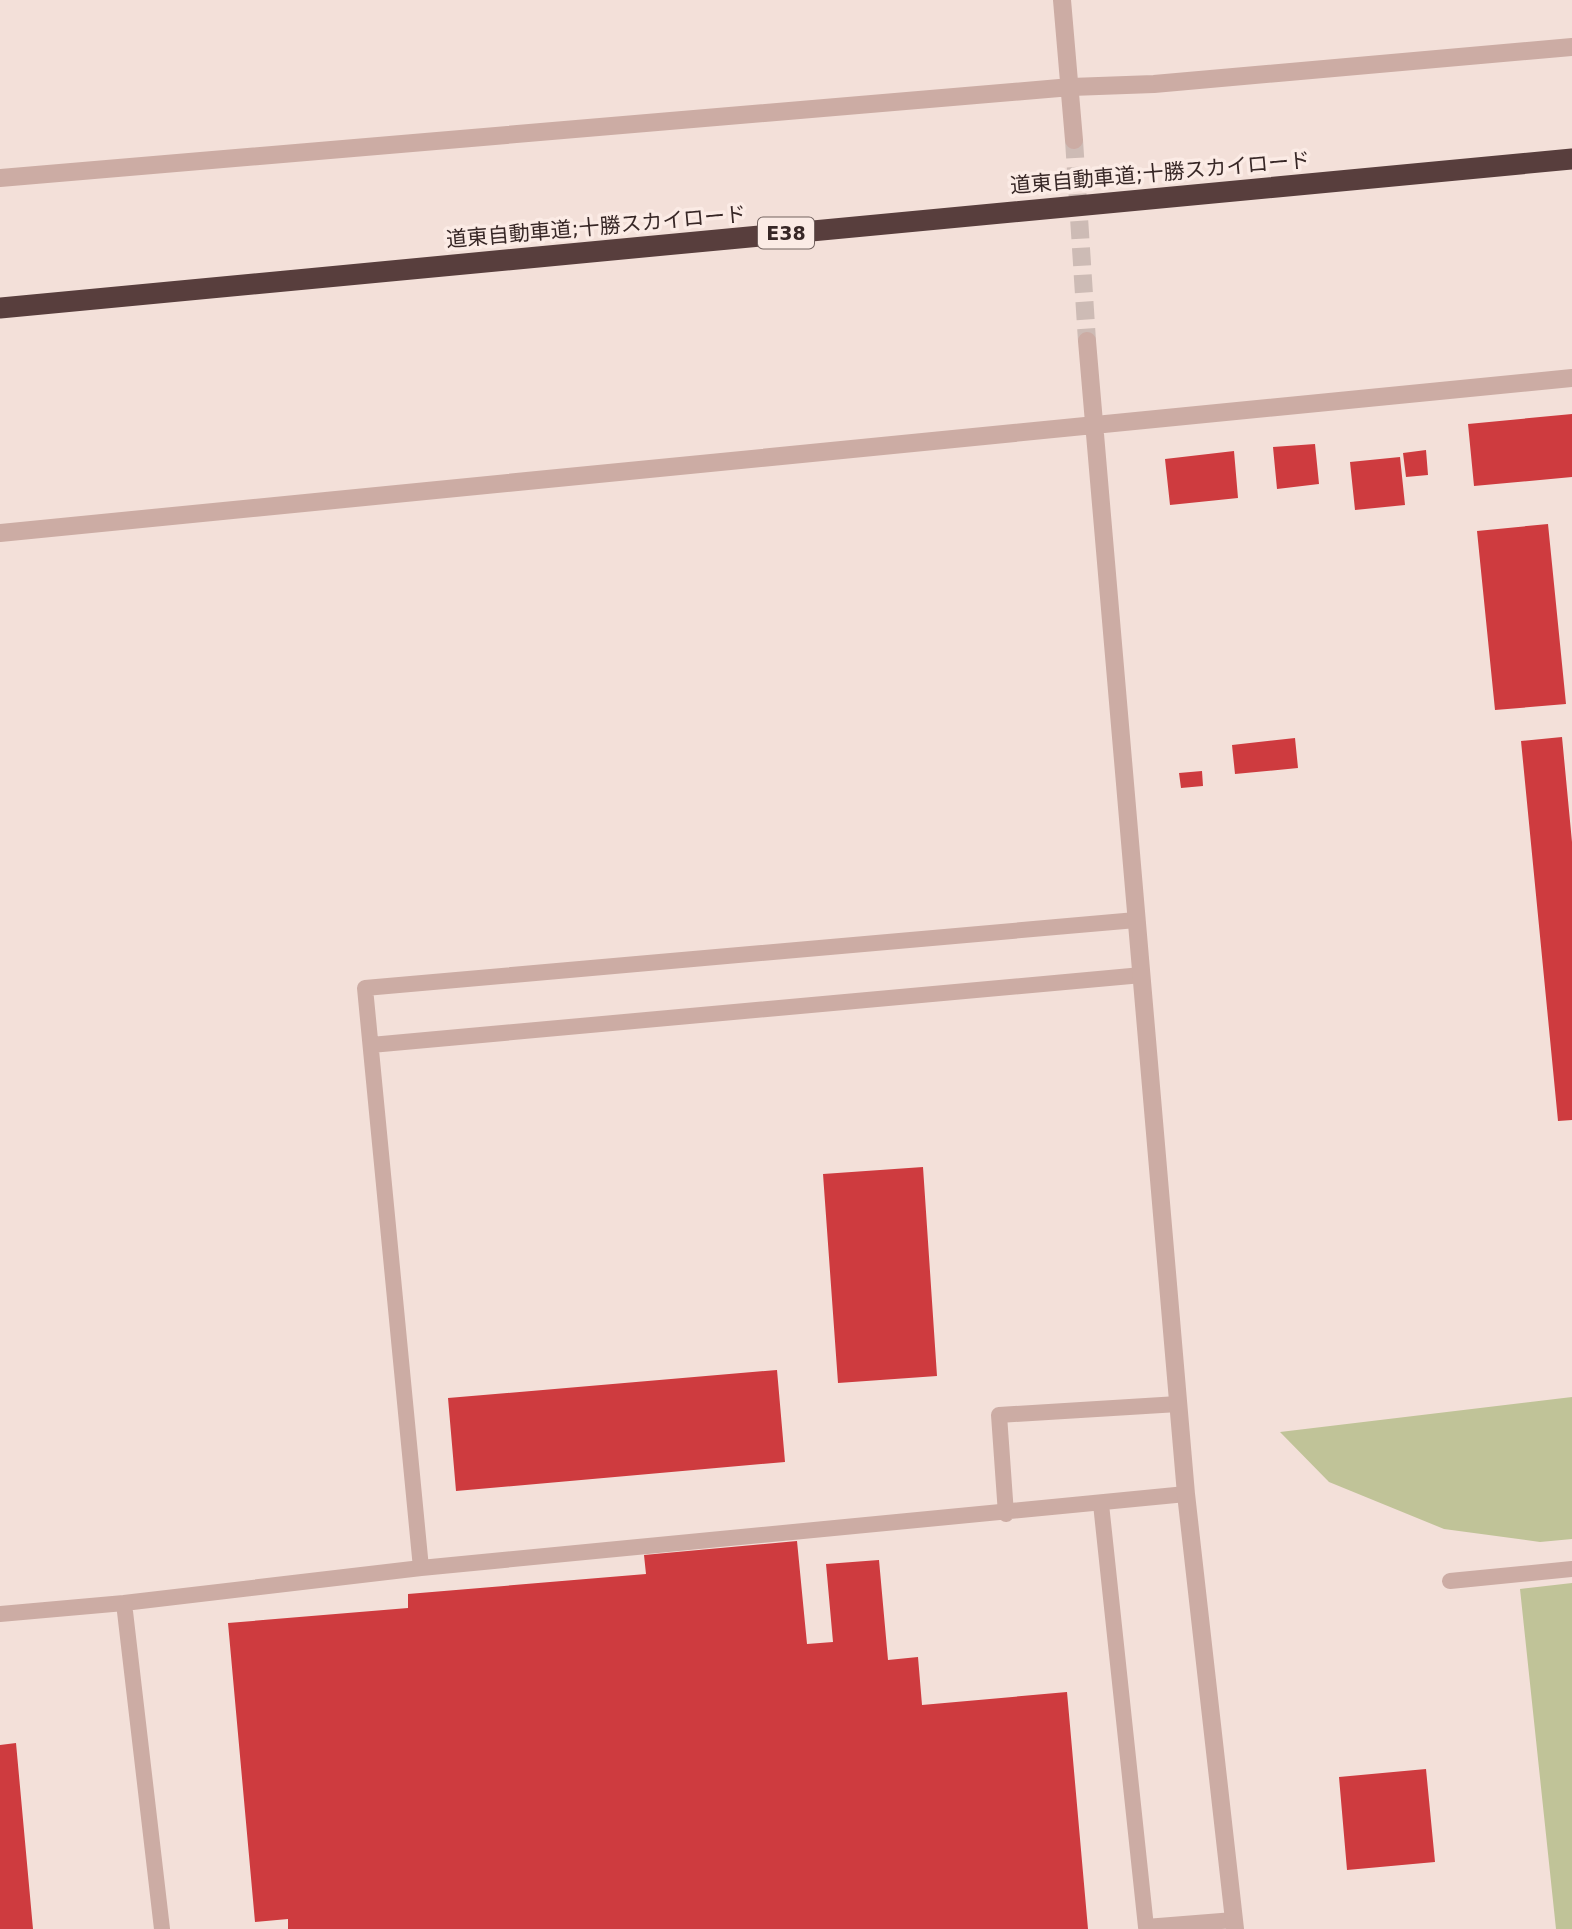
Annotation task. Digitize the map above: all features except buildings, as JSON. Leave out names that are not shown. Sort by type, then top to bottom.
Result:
[{"type":"highway","name":"道東自動車道;十勝スカイロード","points":[[0,308],[1572,159]]},
{"type":"street","points":[[1062,0],[1074,140]]},
{"type":"street","points":[[0,178],[1071,87],[1154,84],[1572,47]]},
{"type":"street","points":[[1087,341],[1092,426],[1186,1494],[1234,1925]]},
{"type":"street","points":[[0,533],[1572,378]]},
{"type":"lane","points":[[421,1568],[365,988],[1136,920]]},
{"type":"lane","points":[[371,1045],[1142,975]]},
{"type":"lane","points":[[1006,1514],[999,1415],[1178,1404]]},
{"type":"lane","points":[[0,1614],[124,1603],[421,1568],[1006,1514],[1186,1494]]},
{"type":"lane","points":[[1101,1504],[1146,1928],[1234,1925]]},
{"type":"lane","points":[[1450,1581],[1572,1569]]},
{"type":"lane","points":[[124,1603],[162,1929]]},
{"type":"green space","points":[[1572,1397],[1572,1539],[1540,1542],[1444,1529],[1329,1482],[1280,1432]]},
{"type":"green space","points":[[1572,1583],[1572,1929],[1556,1929],[1520,1589]]},
{"type":"tunnel","points":[[1074,140],[1087,341]]}]
